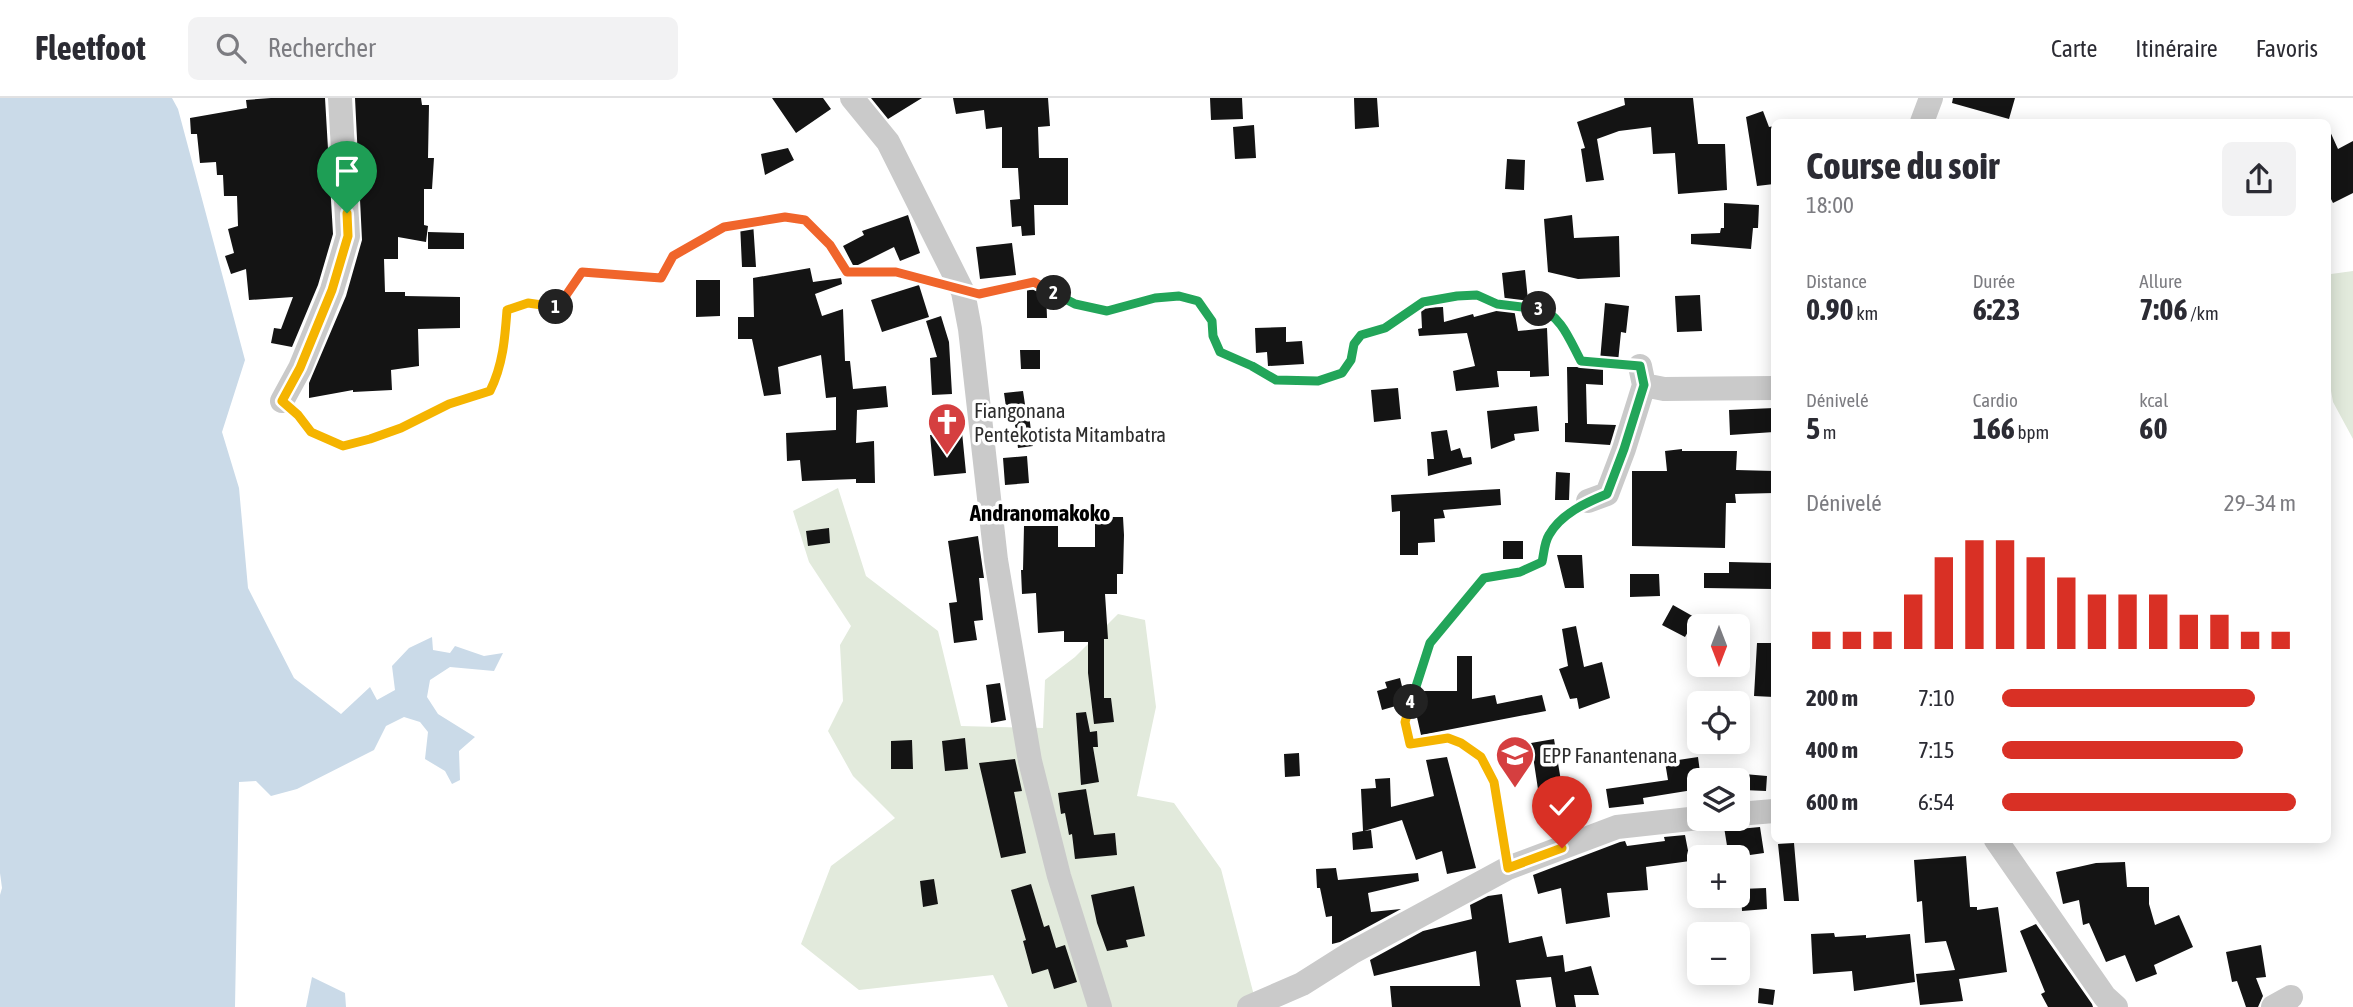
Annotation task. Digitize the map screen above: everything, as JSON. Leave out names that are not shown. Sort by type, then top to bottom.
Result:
[{"type":"street","points":[[282,401],[300,368],[332,290],[348,236],[340,98]]},
{"type":"street","points":[[852,98],[888,142],[963,292],[970,329],[996,560],[1030,761],[1059,876],[1100,1007]]},
{"type":"street","points":[[1923,119],[1931,98]]},
{"type":"street","points":[[1588,501],[1607,494],[1624,449],[1642,376],[1664,389],[1771,388]]},
{"type":"street","points":[[1750,813],[1771,811]]},
{"type":"street","points":[[1249,1007],[1302,984],[1351,953],[1508,868],[1617,827],[1687,819]]},
{"type":"street","points":[[1998,843],[2105,997],[2116,1007]]},
{"type":"path","points":[[282,401],[298,415],[311,432],[343,446],[380,436],[449,404],[490,391],[497,377],[503,351],[507,310],[528,303],[558,307],[582,272],[661,278],[673,256],[724,227],[785,217],[805,220],[830,245],[847,272],[896,272],[963,292],[979,294],[1034,282],[1075,304],[1107,311],[1155,298],[1179,296],[1198,301],[1212,321],[1213,336],[1220,352],[1276,380],[1318,381],[1342,373],[1351,360],[1354,344],[1361,335],[1385,328],[1423,302],[1477,295],[1497,304],[1546,310],[1561,324],[1581,361],[1642,376]]},
{"type":"path","points":[[1508,868],[1494,782],[1481,757],[1461,743],[1448,738],[1410,744],[1405,722],[1430,643],[1484,578],[1520,572],[1542,562],[1547,537],[1562,519],[1588,501]]},
{"type":"shaded area","points":[[2353,271],[2353,439],[2333,402],[2331,391],[2331,274]]},
{"type":"shaded area","points":[[838,488],[866,576],[938,631],[961,726],[1043,728],[1045,680],[1075,657],[1118,614],[1145,620],[1156,707],[1137,796],[1174,803],[1221,869],[1257,1007],[1008,1007],[993,975],[859,990],[801,944],[831,866],[895,818],[853,776],[828,731],[843,701],[840,645],[851,626],[809,562],[793,511]]},
{"type":"water","points":[[0,98],[172,98],[178,109],[245,360],[222,432],[239,488],[248,588],[294,678],[341,714],[370,687],[377,700],[395,690],[392,666],[409,648],[432,637],[433,650],[450,653],[455,646],[484,656],[503,653],[494,671],[450,667],[430,680],[427,697],[438,714],[475,737],[459,751],[460,780],[452,784],[445,771],[425,759],[428,732],[420,722],[404,717],[386,726],[374,750],[297,789],[271,796],[256,781],[239,782],[235,1007],[0,1007]]},
{"type":"water","points":[[312,977],[345,993],[346,1007],[306,1007]]},
{"type":"building","points":[[325,98],[333,234],[318,285],[292,347],[271,343],[274,328],[281,329],[293,297],[249,300],[246,269],[231,274],[225,256],[234,253],[228,229],[238,226],[237,196],[224,196],[223,175],[217,175],[216,162],[200,163],[197,134],[191,134],[190,118],[247,108],[246,100]]},
{"type":"building","points":[[355,98],[421,98],[422,105],[429,105],[428,158],[434,158],[432,189],[424,189],[424,225],[428,226],[426,242],[398,237],[398,259],[384,259],[385,292],[405,292],[405,296],[460,297],[460,328],[418,329],[419,366],[391,370],[392,390],[353,390],[309,398],[309,383],[346,296],[362,240]]},
{"type":"building","points":[[772,98],[823,98],[831,109],[796,133]]},
{"type":"building","points":[[871,98],[922,98],[888,119]]},
{"type":"building","points":[[953,98],[1048,98],[1050,126],[1038,127],[1039,158],[1068,158],[1068,205],[1034,205],[1035,235],[1022,236],[1021,226],[1012,227],[1010,200],[1020,199],[1018,168],[1002,168],[1002,127],[986,129],[984,110],[956,114]]},
{"type":"building","points":[[1210,98],[1242,98],[1243,119],[1211,120]]},
{"type":"building","points":[[1354,98],[1377,98],[1379,127],[1355,129]]},
{"type":"building","points":[[1624,98],[1693,98],[1698,144],[1725,144],[1727,190],[1678,194],[1675,153],[1653,154],[1651,127],[1619,131],[1597,139],[1604,180],[1586,182],[1581,149],[1585,148],[1577,122],[1625,105]]},
{"type":"building","points":[[1953,98],[2015,98],[2009,119],[1952,103]]},
{"type":"building","points":[[1763,111],[1771,127],[1771,184],[1757,186],[1746,117]]},
{"type":"building","points":[[1254,125],[1256,158],[1235,159],[1233,127]]},
{"type":"building","points":[[2331,134],[2338,149],[2353,141],[2353,193],[2333,203]]},
{"type":"building","points":[[788,148],[794,160],[765,175],[761,154]]},
{"type":"building","points":[[1507,159],[1525,160],[1524,190],[1505,189]]},
{"type":"building","points":[[1724,203],[1759,205],[1758,228],[1753,228],[1751,249],[1691,244],[1691,234],[1720,233],[1721,228],[1724,228]]},
{"type":"building","points":[[908,215],[920,253],[900,261],[894,247],[854,267],[843,246],[864,235],[862,231]]},
{"type":"building","points":[[1572,215],[1574,238],[1619,236],[1620,277],[1578,279],[1548,272],[1544,219]]},
{"type":"building","points":[[753,222],[756,267],[742,267],[740,223]]},
{"type":"building","points":[[428,232],[464,233],[464,249],[428,249]]},
{"type":"building","points":[[1012,243],[1016,275],[980,279],[976,247]]},
{"type":"building","points":[[810,268],[813,282],[841,278],[842,284],[815,294],[822,316],[843,309],[845,361],[850,361],[853,389],[886,386],[888,407],[857,410],[856,443],[874,441],[875,483],[856,483],[856,479],[802,481],[800,460],[787,461],[786,433],[836,430],[836,397],[826,398],[821,355],[778,367],[781,394],[764,396],[752,339],[738,339],[738,317],[754,317],[753,278]]},
{"type":"building","points":[[1525,270],[1528,300],[1505,302],[1502,273]]},
{"type":"building","points":[[696,280],[720,280],[720,316],[696,317]]},
{"type":"building","points":[[919,285],[929,317],[882,332],[871,300]]},
{"type":"building","points":[[1046,289],[1047,318],[1027,318],[1027,290]]},
{"type":"building","points":[[1700,295],[1702,331],[1677,332],[1675,296]]},
{"type":"building","points":[[1605,303],[1629,306],[1626,333],[1621,332],[1618,362],[1600,361]]},
{"type":"building","points":[[1443,307],[1444,322],[1473,314],[1474,317],[1514,309],[1518,331],[1547,328],[1549,376],[1530,377],[1530,371],[1497,371],[1499,387],[1456,391],[1453,371],[1475,366],[1467,333],[1419,336],[1418,329],[1422,328],[1421,308]]},
{"type":"building","points":[[941,316],[949,342],[952,394],[932,395],[930,358],[937,357],[926,321]]},
{"type":"building","points":[[1286,327],[1286,342],[1302,341],[1304,364],[1268,366],[1267,352],[1256,353],[1255,328]]},
{"type":"building","points":[[1020,350],[1040,350],[1040,369],[1021,369]]},
{"type":"building","points":[[1567,367],[1603,367],[1603,385],[1586,384],[1587,424],[1616,425],[1610,445],[1565,442],[1565,423],[1568,423]]},
{"type":"building","points":[[1398,388],[1401,419],[1374,422],[1371,390]]},
{"type":"building","points":[[1023,391],[1026,411],[1007,414],[1004,393]]},
{"type":"building","points":[[1537,406],[1539,431],[1514,434],[1515,440],[1491,449],[1487,411]]},
{"type":"building","points":[[1771,408],[1771,432],[1730,435],[1729,410]]},
{"type":"building","points":[[1029,415],[1033,446],[1018,448],[1014,417]]},
{"type":"building","points":[[1447,430],[1451,451],[1460,448],[1463,458],[1471,457],[1472,464],[1428,476],[1427,459],[1434,459],[1431,432]]},
{"type":"building","points":[[962,432],[966,473],[934,476],[930,435]]},
{"type":"building","points":[[1665,451],[1737,451],[1736,470],[1771,471],[1771,493],[1735,494],[1736,503],[1726,503],[1725,548],[1632,546],[1632,471],[1667,471]]},
{"type":"building","points":[[1027,456],[1029,483],[1005,485],[1003,458]]},
{"type":"building","points":[[1556,472],[1570,473],[1569,500],[1555,500]]},
{"type":"building","points":[[1500,489],[1501,505],[1443,510],[1445,518],[1434,519],[1435,542],[1418,543],[1418,555],[1400,555],[1400,511],[1392,512],[1391,495]]},
{"type":"building","points":[[1095,517],[1123,517],[1124,535],[1123,574],[1117,574],[1117,594],[1105,594],[1108,639],[1104,639],[1104,698],[1111,698],[1114,722],[1094,724],[1088,673],[1088,642],[1064,642],[1064,631],[1038,633],[1036,593],[1022,594],[1021,570],[1024,526],[1058,526],[1058,547],[1095,547]]},
{"type":"building","points":[[829,528],[830,543],[808,546],[806,531]]},
{"type":"building","points":[[978,536],[984,578],[979,578],[983,620],[974,621],[977,640],[954,643],[949,603],[957,602],[948,541]]},
{"type":"building","points":[[1503,541],[1523,541],[1523,559],[1503,559]]},
{"type":"building","points":[[1557,555],[1582,555],[1584,588],[1565,588]]},
{"type":"building","points":[[1729,562],[1771,563],[1771,589],[1704,588],[1704,573],[1729,573]]},
{"type":"building","points":[[1630,574],[1659,574],[1660,596],[1630,597]]},
{"type":"building","points":[[1673,605],[1689,614],[1685,637],[1662,625]]},
{"type":"building","points":[[1576,626],[1584,667],[1602,662],[1610,698],[1579,709],[1577,698],[1570,699],[1559,669],[1568,666],[1562,629]]},
{"type":"building","points":[[1757,643],[1771,643],[1771,697],[1754,696]]},
{"type":"building","points":[[1457,656],[1472,656],[1472,699],[1495,695],[1497,704],[1542,695],[1546,711],[1421,735],[1411,691],[1457,691]]},
{"type":"building","points":[[1400,678],[1406,703],[1382,710],[1377,691],[1387,688],[1385,682]]},
{"type":"building","points":[[1000,683],[1006,720],[991,723],[986,685]]},
{"type":"building","points":[[1086,712],[1090,732],[1097,731],[1098,747],[1093,747],[1099,782],[1081,785],[1076,713]]},
{"type":"building","points":[[965,738],[968,769],[945,771],[942,741]]},
{"type":"building","points":[[1554,739],[1565,805],[1541,809],[1531,743]]},
{"type":"building","points":[[912,740],[913,769],[891,769],[891,741]]},
{"type":"building","points":[[1299,753],[1300,776],[1285,777],[1284,754]]},
{"type":"building","points":[[1447,757],[1476,868],[1447,874],[1442,851],[1416,860],[1402,820],[1364,831],[1371,830],[1373,848],[1353,850],[1352,833],[1363,831],[1361,789],[1376,788],[1375,779],[1390,778],[1391,807],[1434,796],[1426,760]]},
{"type":"building","points":[[1698,757],[1699,768],[1687,768],[1687,791],[1643,798],[1644,804],[1609,808],[1606,789],[1668,780],[1665,762]]},
{"type":"building","points":[[1015,759],[1022,791],[1014,792],[1026,853],[1001,858],[979,763]]},
{"type":"building","points":[[1750,775],[1767,776],[1766,791],[1750,790]]},
{"type":"building","points":[[1086,789],[1094,835],[1115,833],[1117,855],[1075,859],[1072,834],[1069,835],[1065,813],[1061,814],[1058,793]]},
{"type":"building","points":[[1760,827],[1764,853],[1750,855],[1750,845],[1727,845],[1725,831],[1750,831],[1750,828]]},
{"type":"building","points":[[1685,835],[1687,861],[1646,867],[1648,890],[1607,893],[1610,917],[1566,924],[1561,888],[1538,894],[1533,875],[1620,842],[1625,841],[1627,846],[1665,841],[1664,837]]},
{"type":"building","points":[[1794,843],[1799,901],[1784,901],[1778,844]]},
{"type":"building","points":[[1966,856],[1970,907],[1977,907],[1977,910],[1998,907],[2007,972],[1959,979],[1963,1001],[1920,1005],[1916,974],[1955,970],[1946,941],[1925,943],[1922,901],[1917,902],[1914,860]]},
{"type":"building","points":[[2125,862],[2127,887],[2149,887],[2149,904],[2155,925],[2179,915],[2193,947],[2154,965],[2157,974],[2136,982],[2125,955],[2106,962],[2089,923],[2083,925],[2079,900],[2063,904],[2056,872],[2096,863]]},
{"type":"building","points":[[1336,868],[1338,880],[1418,873],[1419,881],[1368,893],[1371,912],[1401,909],[1332,944],[1332,916],[1326,917],[1320,888],[1317,888],[1316,869]]},
{"type":"building","points":[[934,879],[938,904],[923,907],[920,881]]},
{"type":"building","points":[[1031,884],[1044,927],[1049,925],[1056,948],[1065,945],[1077,982],[1054,989],[1048,969],[1032,974],[1023,941],[1026,940],[1011,890]]},
{"type":"building","points":[[1134,886],[1145,936],[1126,940],[1128,947],[1107,951],[1091,895]]},
{"type":"building","points":[[1766,888],[1767,909],[1742,911],[1742,908],[1750,908],[1750,889]]},
{"type":"building","points":[[1502,894],[1509,943],[1542,936],[1547,957],[1563,955],[1565,972],[1591,966],[1599,995],[1574,995],[1576,1007],[1556,1007],[1551,977],[1516,980],[1521,1007],[1392,1007],[1390,986],[1480,986],[1476,951],[1374,976],[1370,960],[1423,931],[1472,919],[1470,905],[1488,896]]},
{"type":"building","points":[[2036,924],[2093,1007],[2048,1007],[2041,994],[2045,992],[2020,931]]},
{"type":"building","points":[[1834,933],[1835,937],[1866,935],[1866,938],[1910,934],[1915,982],[1854,991],[1852,971],[1813,974],[1811,934]]},
{"type":"building","points":[[2261,945],[2266,977],[2256,978],[2263,996],[2258,1007],[2246,1007],[2237,981],[2232,982],[2226,952]]},
{"type":"building","points":[[1759,988],[1775,990],[1773,1005],[1758,1003]]},
{"type":"place","name":"Fiangonana Pentekotista Mitambatra","points":[[947,456]]},
{"type":"place","name":"EPP Fanantenana","points":[[1515,789]]},
{"type":"district","name":"Andranomakoko","points":[[1040,513]]},
{"type":"route","points":[[347,213],[348,236],[332,290],[300,368],[282,401],[298,415],[311,432],[343,446],[401,428],[449,404],[490,391],[497,377],[503,351],[507,310],[528,303],[558,307],[582,272],[661,278],[673,256],[724,227],[785,217],[805,220],[830,245],[847,272],[896,272],[963,292],[979,294],[1034,282],[1075,304],[1107,311],[1155,298],[1179,296],[1198,301],[1212,321],[1213,336],[1220,352],[1276,380],[1318,381],[1342,373],[1351,360],[1354,344],[1361,335],[1385,328],[1423,302],[1477,295],[1497,304],[1546,310],[1561,324],[1581,361],[1640,366],[1644,385],[1624,449],[1607,494],[1588,501],[1562,519],[1547,537],[1542,562],[1520,572],[1484,578],[1430,643],[1405,722],[1410,744],[1448,738],[1461,743],[1481,757],[1494,782],[1508,868],[1562,848]]}]
